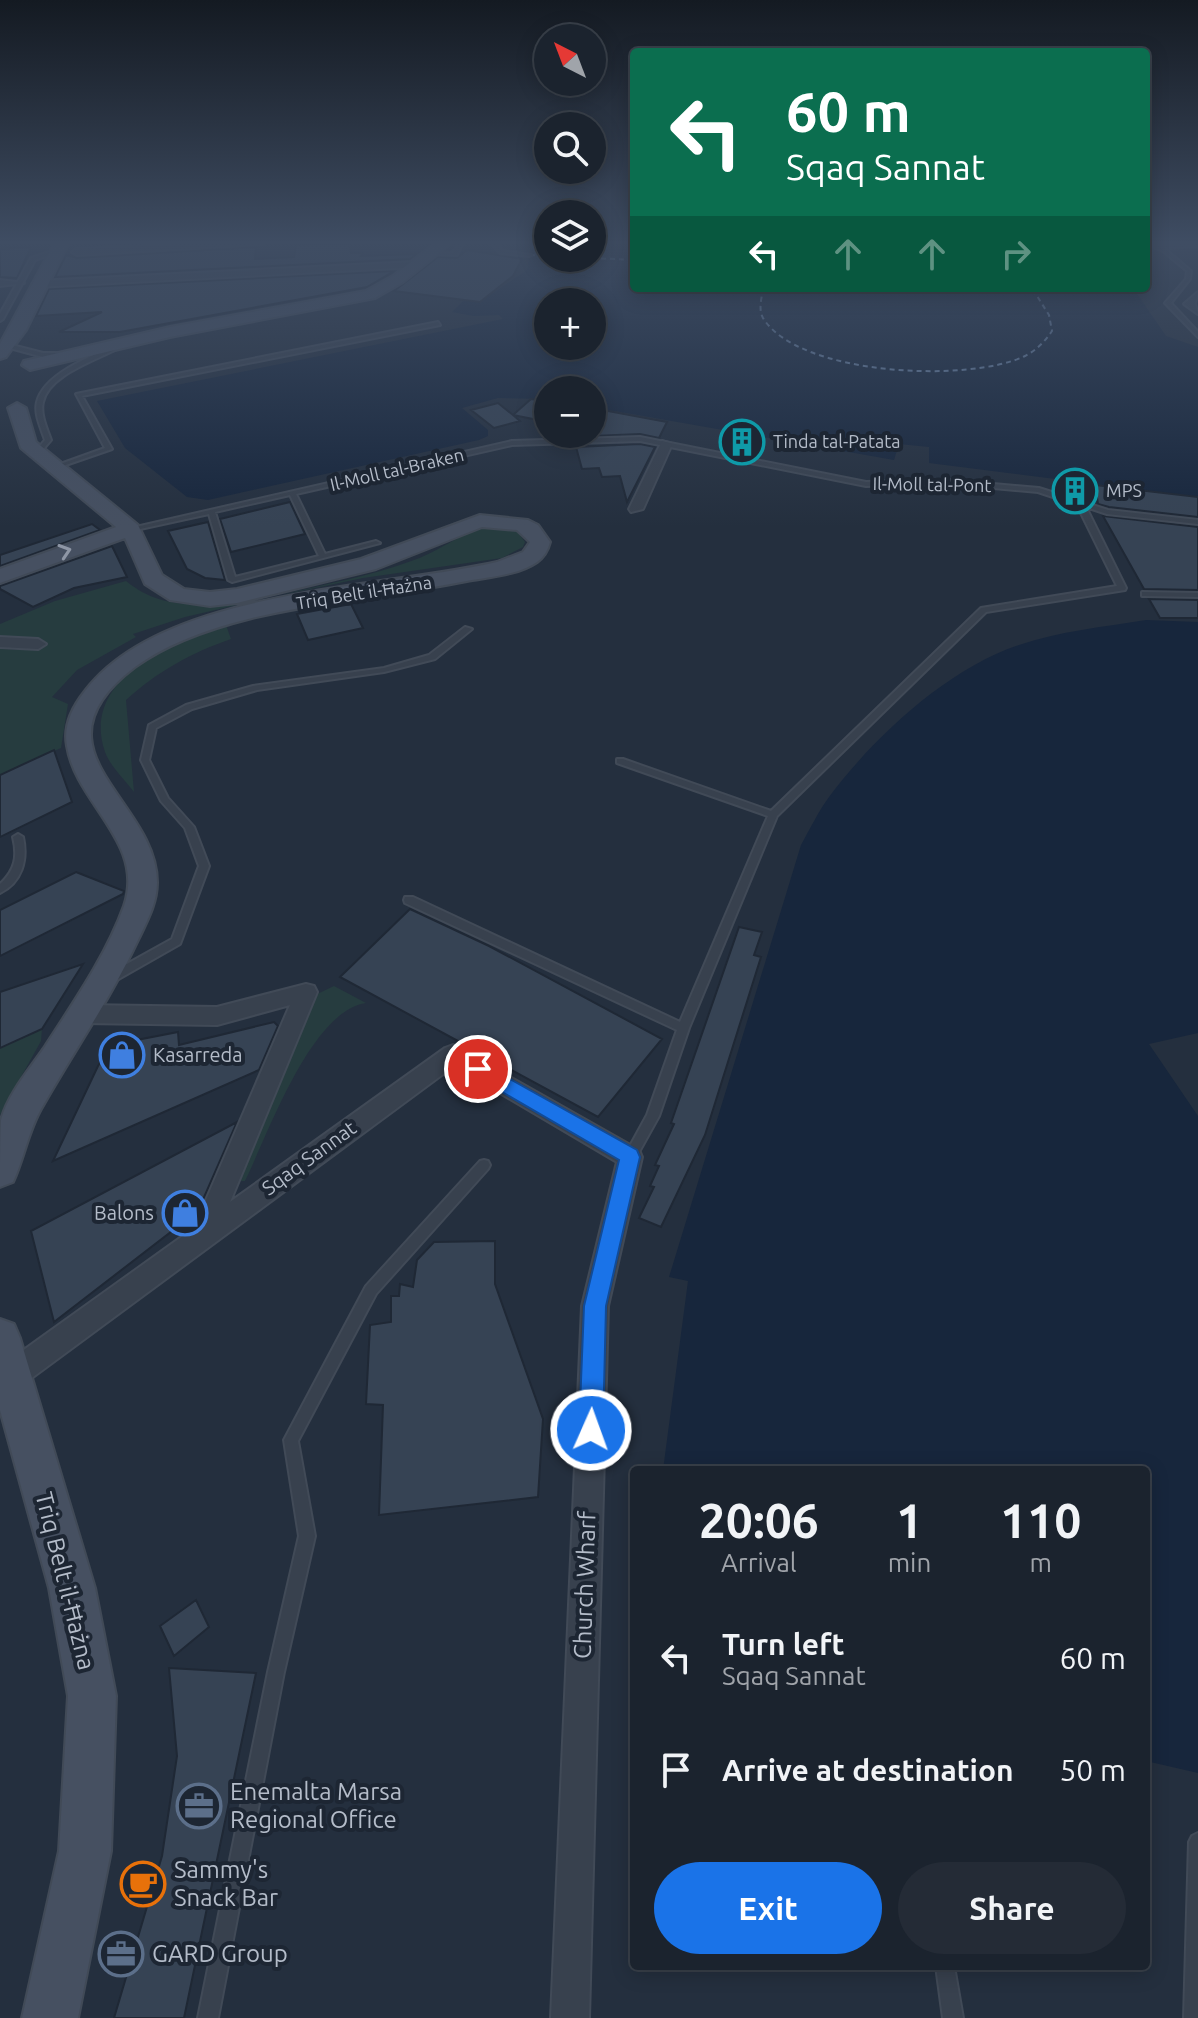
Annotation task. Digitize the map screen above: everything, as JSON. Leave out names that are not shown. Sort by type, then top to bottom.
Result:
[{"type":"main road","points":[[24,384],[73,356],[143,338]]},
{"type":"main road","points":[[4,350],[24,384],[25,445]]},
{"type":"main road","points":[[0,366],[24,384]]},
{"type":"main road","name":"Triq Belt il-Ħażna","points":[[0,1171],[20,1114],[103,982],[138,908],[143,881],[132,838],[90,775],[80,753],[78,731],[83,710],[97,690],[118,668],[140,652],[192,629],[301,603],[426,584],[522,562],[538,549],[538,535],[521,524],[480,521],[368,564],[237,596],[210,599],[178,595],[153,579],[131,529],[25,445]]},
{"type":"main road","points":[[368,564],[462,516],[479,511],[517,510],[548,520]]},
{"type":"main road","points":[[0,577],[47,557],[131,529]]},
{"type":"main road","points":[[426,584],[521,572],[553,558],[561,548]]},
{"type":"main road","name":"Triq Belt il-Ħażna","points":[[3,1367],[72,1588],[92,1696],[85,1851],[50,2018]]},
{"type":"street","points":[[636,509],[666,444]]},
{"type":"street","points":[[0,642],[38,644]]},
{"type":"street","points":[[83,1014],[217,1016],[306,992],[203,1235]]},
{"type":"street","name":"Sqaq Sannat","points":[[3,1367],[203,1235],[453,1054],[630,1157]]},
{"type":"street","name":"Church Wharf","points":[[570,2018],[595,1306],[630,1157]]},
{"type":"lane","points":[[55,467],[109,449],[78,395],[366,338]]},
{"type":"lane","points":[[25,445],[48,440],[40,408],[46,391],[75,367],[128,341]]},
{"type":"lane","points":[[4,350],[73,356]]},
{"type":"lane","name":"Il-Moll tal-Braken","points":[[131,529],[512,443],[640,439],[666,444]]},
{"type":"lane","name":"Il-Moll tal-Pont","points":[[666,444],[866,484],[949,482],[1024,488],[1107,512],[1198,522]]},
{"type":"lane","points":[[293,494],[323,557]]},
{"type":"lane","points":[[630,1157],[653,1116],[683,1028],[773,815],[984,610],[1122,588],[1080,503]]},
{"type":"lane","points":[[212,513],[232,580],[376,543]]},
{"type":"lane","points":[[1145,594],[1198,595]]},
{"type":"lane","points":[[103,982],[176,941],[204,866],[189,827],[164,799],[145,760],[152,727],[189,707],[256,688],[384,670],[432,657],[468,629]]},
{"type":"lane","points":[[620,761],[773,815]]},
{"type":"lane","points":[[0,889],[13,880],[19,870],[23,852],[18,837]]},
{"type":"lane","points":[[409,900],[683,1028]]},
{"type":"lane","points":[[208,2018],[276,1672],[307,1536],[291,1440],[371,1290],[484,1165]]},
{"type":"lane","points":[[1194,2018],[1198,1842]]},
{"type":"lane","points":[[946,1970],[953,2018]]},
{"type":"green space","points":[[493,526],[518,532],[525,542],[523,547],[502,558],[363,578],[281,595],[398,566],[473,531]]},
{"type":"green space","points":[[126,581],[164,601],[205,604],[234,601],[237,605],[185,617],[133,634],[136,637],[77,670],[52,697],[68,704],[61,748],[0,775],[0,649],[33,650],[43,640],[0,637],[0,624],[55,601]]},
{"type":"green space","points":[[226,625],[231,639],[176,664],[126,700],[134,792],[105,752],[101,726],[106,704],[118,684],[157,653],[180,641]]},
{"type":"green space","points":[[334,986],[366,1003],[346,1011],[327,1028],[310,1050],[279,1106],[245,1181],[231,1181],[313,996]]},
{"type":"green space","points":[[42,1029],[41,1041],[0,1115],[0,1048]]},
{"type":"water","points":[[408,338],[534,338],[534,360],[606,360],[606,338],[1172,338],[1198,347],[1198,497],[929,463],[929,447],[899,444],[894,460],[606,409],[606,376],[534,376],[534,399],[498,398],[462,408],[488,430],[488,436],[479,440],[208,500],[187,497],[125,448],[97,401]]},
{"type":"water","points":[[1146,620],[1198,622],[1198,1033],[1149,1044],[1198,1116],[1198,1773],[1150,1762],[1150,1466],[664,1466],[688,1281],[669,1277],[801,845],[829,797],[847,774],[890,729],[939,688],[965,670],[1019,645],[1082,630]]},
{"type":"building","points":[[534,400],[534,419],[513,415]]},
{"type":"building","points":[[498,403],[520,421],[494,428],[471,410]]},
{"type":"building","points":[[606,411],[667,422],[659,438],[640,434],[606,435]]},
{"type":"building","points":[[640,444],[655,447],[627,502],[620,476],[602,477],[599,468],[582,469],[576,448]]},
{"type":"building","points":[[1095,485],[1198,497],[1198,517],[1098,504]]},
{"type":"building","points":[[290,502],[305,534],[231,552],[220,519]]},
{"type":"building","points":[[1103,516],[1198,527],[1198,590],[1144,589]]},
{"type":"building","points":[[208,522],[225,580],[205,578],[187,569],[168,531]]},
{"type":"building","points":[[92,524],[100,530],[0,566],[0,555]]},
{"type":"building","points":[[112,546],[127,577],[74,588],[33,607],[0,589],[0,586]]},
{"type":"building","points":[[1149,599],[1198,600],[1198,618],[1160,618]]},
{"type":"building","points":[[351,604],[363,628],[308,640],[297,614]]},
{"type":"building","points":[[54,750],[72,802],[0,837],[0,775]]},
{"type":"building","points":[[76,872],[124,891],[123,894],[0,956],[0,910]]},
{"type":"building","points":[[410,909],[489,946],[662,1039],[598,1117],[340,977]]},
{"type":"building","points":[[739,927],[762,932],[754,955],[761,957],[705,1135],[661,1227],[639,1218],[654,1187],[650,1186],[659,1166],[655,1165],[674,1124],[671,1123]]},
{"type":"building","points":[[83,964],[42,1029],[0,1048],[0,992]]},
{"type":"building","points":[[274,1022],[278,1026],[259,1070],[53,1161],[111,1045],[178,1032],[179,1045]]},
{"type":"building","points":[[237,1122],[198,1211],[54,1322],[31,1231]]},
{"type":"building","points":[[495,1241],[495,1284],[543,1419],[538,1497],[379,1515],[383,1405],[366,1404],[370,1325],[391,1322],[391,1296],[399,1296],[400,1284],[413,1287],[417,1260],[434,1242]]},
{"type":"building","points":[[196,1600],[209,1627],[174,1656],[160,1626]]},
{"type":"building","points":[[169,1668],[256,1673],[184,2018],[114,2018],[162,1856],[177,1756]]},
{"type":"ferry route","points":[[784,338],[811,352],[847,363],[927,371],[966,370],[999,364],[1025,356],[1047,338]]},
{"type":"place","name":"Tinda tal-Patata","points":[[742,442]]},
{"type":"place","name":"MPS","points":[[1075,491]]},
{"type":"place","name":"Kasarreda","points":[[122,1055]]},
{"type":"place","name":"Balons","points":[[185,1213]]},
{"type":"place","name":"Enemalta Marsa Regional Office","points":[[199,1806]]},
{"type":"place","name":"Sammy's Snack Bar","points":[[143,1884]]},
{"type":"place","name":"GARD Group","points":[[121,1954]]},
{"type":"route","points":[[478,1069],[630,1157],[595,1306],[591,1430]]}]
